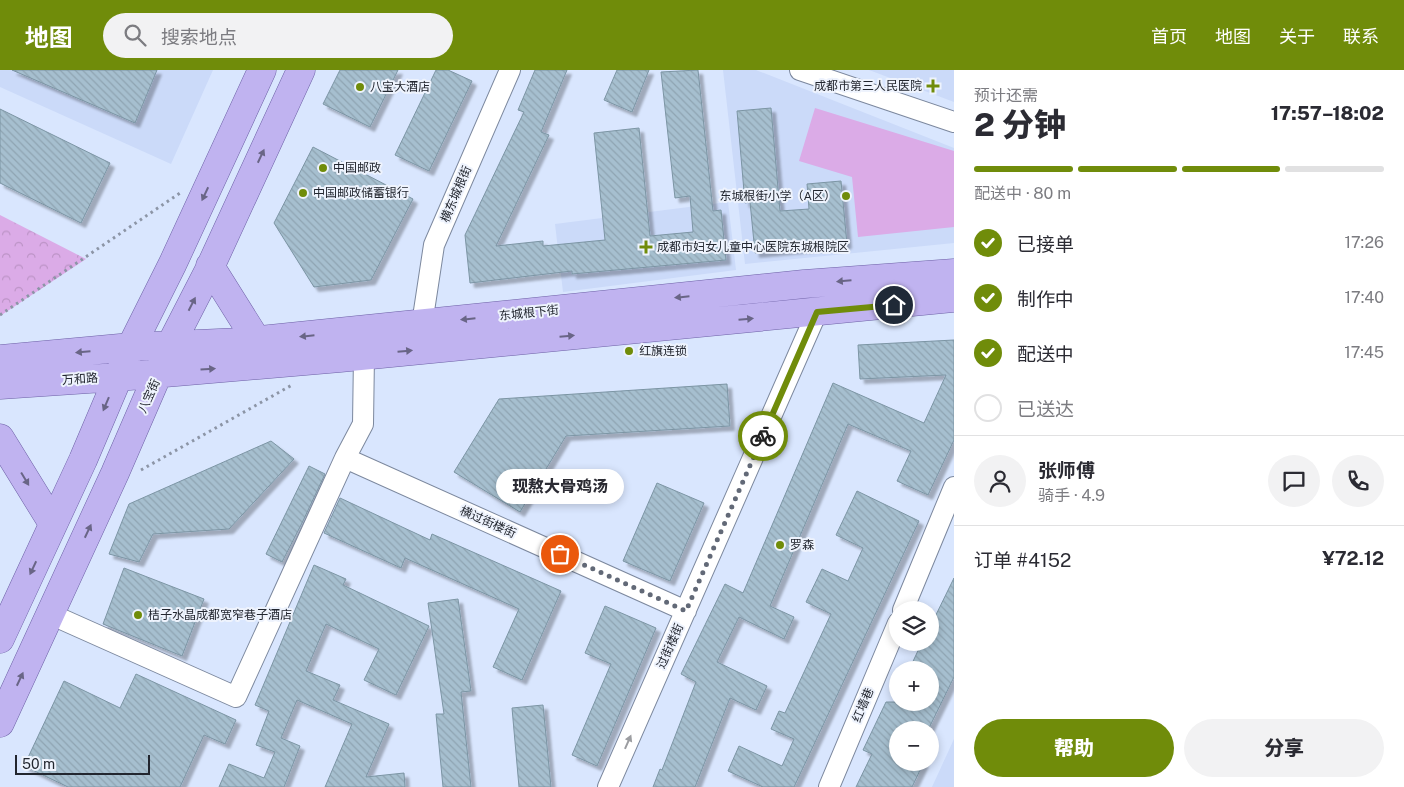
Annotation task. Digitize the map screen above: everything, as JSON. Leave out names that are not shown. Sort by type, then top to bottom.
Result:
[{"type":"main road","points":[[0,639],[83,460],[131,347],[177,255],[262,70]]},
{"type":"main road","name":"八宝街","points":[[0,723],[108,489],[170,346],[210,266],[300,70]]},
{"type":"main road","points":[[210,266],[257,341]]},
{"type":"main road","name":"东城根下街","points":[[131,347],[257,341],[804,284],[954,273]]},
{"type":"main road","points":[[160,372],[364,355],[943,300]]},
{"type":"main road","points":[[0,359],[131,347]]},
{"type":"main road","name":"万和路","points":[[0,385],[118,377],[160,372]]},
{"type":"main road","points":[[0,438],[53,524]]},
{"type":"street","name":"横东城根街","points":[[422,324],[434,245],[510,70]]},
{"type":"street","points":[[800,70],[954,122]]},
{"type":"street","name":"过街楼街","points":[[608,787],[817,312]]},
{"type":"street","points":[[50,614],[236,696],[345,458],[363,424],[364,355]]},
{"type":"street","name":"横过街楼街","points":[[345,458],[686,611]]},
{"type":"street","points":[[907,601],[954,487]]},
{"type":"street","name":"红墙巷","points":[[830,787],[889,645]]},
{"type":"path","points":[[0,315],[185,190]]},
{"type":"path","points":[[108,489],[297,382]]},
{"type":"shaded area","points":[[0,70],[213,70],[171,164],[0,87]]},
{"type":"shaded area","name":"东城根街小学（A区）","points":[[723,70],[756,70],[954,148],[954,243],[745,264]]},
{"type":"shaded area","name":"成都市第三人民医院","points":[[869,70],[954,70],[954,102]]},
{"type":"shaded area","name":"成都市妇女儿童中心医院东城根院区","points":[[728,202],[736,270],[563,292],[555,224]]},
{"type":"shaded area","points":[[954,739],[954,787],[932,787]]},
{"type":"green space","points":[[815,108],[954,151],[954,227],[858,237],[852,177],[799,161]]},
{"type":"green space","points":[[0,215],[86,259],[0,316]]},
{"type":"building","points":[[12,70],[157,70],[135,123]]},
{"type":"building","name":"八宝大酒店","points":[[340,70],[398,70],[370,127],[323,104]]},
{"type":"building","points":[[436,70],[448,70],[472,81],[429,171],[395,155]]},
{"type":"building","points":[[535,70],[567,70],[541,132],[549,135],[496,246],[543,241],[543,246],[605,240],[594,133],[639,128],[650,236],[693,232],[690,196],[675,198],[661,72],[698,70],[713,211],[721,210],[726,260],[572,274],[572,271],[470,283],[465,235],[524,112],[518,110]]},
{"type":"building","points":[[617,70],[649,70],[632,112],[604,100]]},
{"type":"building","points":[[771,108],[780,211],[809,209],[807,184],[841,181],[847,244],[755,253],[750,202],[745,203],[737,111]]},
{"type":"building","points":[[0,109],[110,163],[81,223],[0,183]]},
{"type":"building","points":[[313,147],[413,199],[371,280],[314,287],[274,223]]},
{"type":"building","points":[[954,340],[954,440],[928,495],[897,481],[911,451],[848,424],[770,606],[794,617],[784,639],[739,617],[717,662],[767,686],[756,710],[730,698],[695,787],[653,787],[660,769],[662,770],[696,682],[681,674],[725,584],[743,593],[833,383],[924,423],[946,375],[860,379],[858,345]]},
{"type":"building","points":[[727,384],[730,426],[566,436],[520,512],[454,472],[499,399]]},
{"type":"building","points":[[271,441],[294,459],[229,529],[153,534],[139,562],[109,554],[129,504]]},
{"type":"building","points":[[309,466],[325,474],[282,562],[266,554]]},
{"type":"building","points":[[657,483],[704,503],[670,581],[623,561]]},
{"type":"building","points":[[857,491],[919,521],[794,787],[763,787],[728,771],[739,746],[782,766],[794,739],[771,729],[779,711],[785,713],[831,614],[806,602],[822,569],[848,581],[863,548],[836,535]]},
{"type":"building","points":[[340,498],[430,540],[432,534],[561,591],[522,680],[493,667],[519,609],[405,558],[401,568],[324,533]]},
{"type":"building","points":[[314,565],[346,579],[343,585],[429,626],[396,695],[364,680],[379,649],[326,624],[306,671],[340,685],[333,700],[389,724],[366,777],[404,773],[405,787],[325,787],[352,724],[297,700],[281,738],[300,746],[284,787],[219,787],[229,764],[264,778],[275,752],[256,745],[269,711],[255,705]]},
{"type":"building","points":[[124,568],[204,599],[182,656],[103,624]]},
{"type":"building","points":[[954,578],[954,677],[939,708],[939,661],[913,661],[918,651],[939,651],[939,609]]},
{"type":"building","points":[[458,599],[471,691],[461,692],[471,787],[443,787],[436,714],[444,714],[428,603]]},
{"type":"building","points":[[605,606],[656,628],[597,766],[572,755],[611,664],[585,653]]},
{"type":"building","points":[[136,674],[236,720],[225,744],[204,735],[180,787],[68,787],[24,766],[64,681],[120,708]]},
{"type":"building","points":[[886,702],[889,702],[889,711],[937,711],[932,721],[889,721],[889,771],[920,771],[912,787],[856,787],[872,754],[863,750]]},
{"type":"building","points":[[543,705],[551,787],[519,787],[512,708]]},
{"type":"way so far","points":[[560,554],[686,611],[763,436]]},
{"type":"place","name":"成都市第三人民医院","points":[[933,86]]},
{"type":"place","name":"八宝大酒店","points":[[360,87]]},
{"type":"place","name":"中国邮政","points":[[323,168]]},
{"type":"place","name":"中国邮政储蓄银行","points":[[303,193]]},
{"type":"place","name":"东城根街小学（A区）","points":[[846,196]]},
{"type":"place","name":"成都市妇女儿童中心医院东城根院区","points":[[646,247]]},
{"type":"place","name":"红旗连锁","points":[[629,351]]},
{"type":"place","name":"罗森","points":[[780,545]]},
{"type":"place","name":"现熬大骨鸡汤","points":[[560,554]]},
{"type":"place","name":"桔子水晶成都宽窄巷子酒店","points":[[138,615]]},
{"type":"route","points":[[763,436],[817,312],[894,305]]}]
